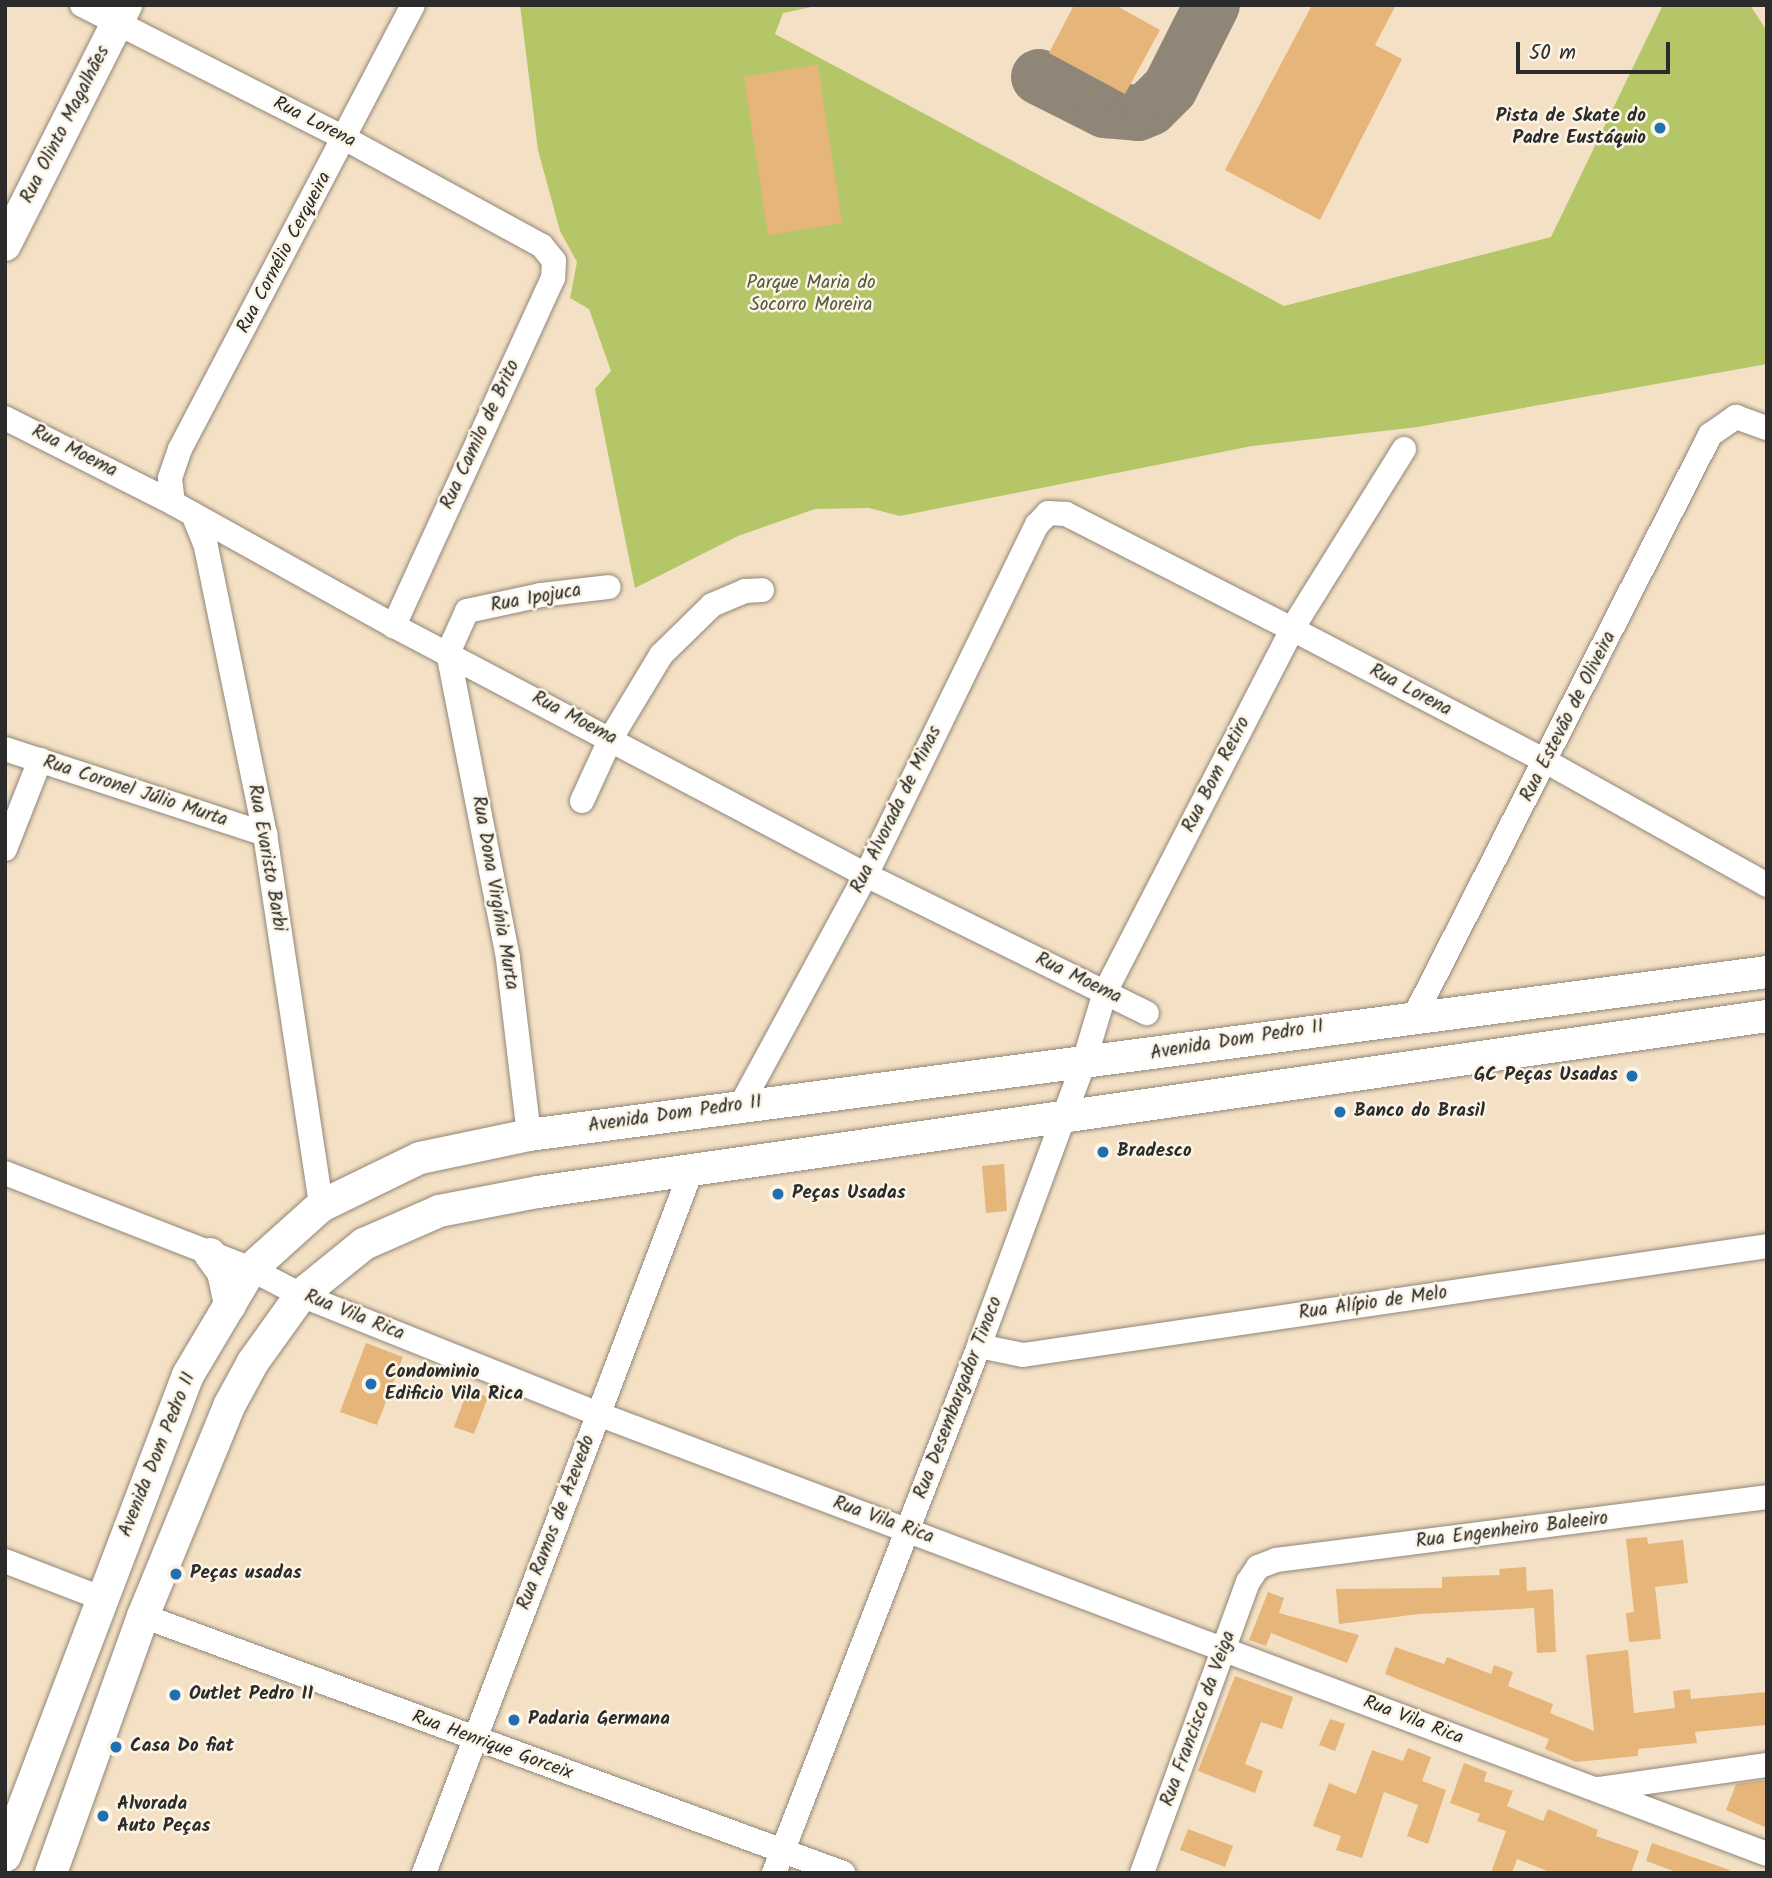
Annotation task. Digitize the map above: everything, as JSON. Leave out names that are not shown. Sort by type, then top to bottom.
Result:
[{"type":"main road","name":"Rua Olinto Magalhães","points":[[5,245],[122,13]]},
{"type":"main road","name":"Avenida Dom Pedro II","points":[[5,1856],[188,1375],[251,1269],[321,1206],[420,1158],[529,1135],[741,1105],[1083,1065],[1415,1015],[1767,971]]},
{"type":"main road","points":[[51,1873],[143,1616],[229,1406],[253,1362],[301,1295],[364,1244],[439,1211],[538,1192],[690,1174],[1061,1116],[1767,1016]]},
{"type":"main road","points":[[210,1254],[223,1272],[230,1305]]},
{"type":"street","name":"Rua Lorena","points":[[82,5],[122,13],[542,246]]},
{"type":"street","name":"Rua Cornélio Cerqueira","points":[[183,508],[170,478],[180,449],[346,139],[413,5]]},
{"type":"street","name":"Rua Camilo de Brito","points":[[394,626],[553,278],[554,261],[542,246]]},
{"type":"street","name":"Rua Estevão de Oliveira","points":[[1415,1015],[1547,762],[1710,435],[1724,422],[1736,417],[1750,418],[1767,428]]},
{"type":"street","name":"Rua Moema","points":[[5,418],[183,508],[394,626],[611,738],[866,875],[1147,1013]]},
{"type":"street","name":"Rua Bom Retiro","points":[[1061,1116],[1083,1065],[1105,992],[1292,629],[1404,449]]},
{"type":"street","name":"Rua Evaristo Barbi","points":[[183,508],[206,547],[265,834],[321,1206]]},
{"type":"street","name":"Rua Lorena","points":[[1048,513],[1066,514],[1292,629],[1547,762],[1767,885]]},
{"type":"street","name":"Rua Alvorada de Minas","points":[[741,1105],[866,875],[1037,525],[1048,513]]},
{"type":"street","name":"Rua Ipojuca","points":[[448,653],[467,611],[541,594],[609,587]]},
{"type":"street","points":[[582,801],[611,738],[661,655],[712,605],[745,591],[762,590]]},
{"type":"street","name":"Rua Dona Virgínia Murta","points":[[448,653],[508,958],[529,1135]]},
{"type":"street","name":"Rua Coronel Júlio Murta","points":[[5,749],[265,834]]},
{"type":"street","points":[[5,849],[40,760]]},
{"type":"street","name":"Rua Desembargador Tinoco","points":[[774,1873],[979,1346],[1061,1116]]},
{"type":"street","name":"Rua Vila Rica","points":[[5,1173],[251,1269],[301,1295],[598,1414],[1767,1855]]},
{"type":"street","name":"Rua Ramos de Azevedo","points":[[424,1873],[690,1174]]},
{"type":"street","name":"Rua Alípio de Melo","points":[[979,1346],[1023,1355],[1767,1246]]},
{"type":"street","name":"Rua Engenheiro Baleeiro","points":[[1258,1567],[1276,1560],[1767,1497]]},
{"type":"street","points":[[5,1561],[101,1598]]},
{"type":"street","name":"Rua Francisco da Veiga","points":[[1142,1873],[1226,1650],[1248,1582],[1258,1567]]},
{"type":"street","name":"Rua Henrique Gorceix","points":[[143,1616],[474,1740],[783,1849],[843,1873]]},
{"type":"street","points":[[1594,1789],[1767,1765]]},
{"type":"street","points":[[1757,1873],[1767,1855]]},
{"type":"green space","name":"Parque Maria do Socorro Moreira","points":[[520,5],[821,5],[783,13],[775,34],[1284,306],[1551,237],[1663,5],[1750,5],[1767,31],[1767,364],[1418,427],[1252,446],[900,516],[869,508],[815,509],[738,536],[635,588],[595,389],[611,371],[589,309],[570,298],[577,262],[560,231],[538,150]]},
{"type":"building","points":[[1074,5],[1115,5],[1160,30],[1125,94],[1049,53]]},
{"type":"building","points":[[1312,5],[1396,5],[1375,45],[1402,59],[1320,220],[1225,170]]},
{"type":"building","points":[[818,65],[842,223],[768,235],[744,77]]},
{"type":"building","points":[[1004,1164],[1007,1211],[986,1213],[982,1166]]},
{"type":"building","name":"Condominio Edificio Vila Rica","points":[[366,1343],[403,1357],[377,1425],[340,1412]]},
{"type":"building","points":[[468,1389],[488,1397],[474,1434],[454,1427]]},
{"type":"building","points":[[1647,1537],[1648,1544],[1683,1540],[1688,1583],[1655,1587],[1661,1639],[1629,1642],[1626,1613],[1634,1612],[1626,1539]]},
{"type":"building","points":[[1526,1567],[1527,1591],[1553,1589],[1556,1652],[1537,1653],[1534,1608],[1419,1614],[1339,1624],[1336,1589],[1442,1588],[1442,1577],[1500,1575],[1499,1569]]},
{"type":"building","points":[[1268,1592],[1284,1598],[1279,1613],[1359,1635],[1347,1663],[1271,1633],[1266,1646],[1249,1640]]},
{"type":"building","points":[[1395,1647],[1444,1664],[1447,1657],[1491,1674],[1494,1665],[1513,1672],[1508,1686],[1553,1704],[1550,1713],[1594,1731],[1586,1655],[1628,1650],[1634,1713],[1675,1708],[1673,1691],[1690,1689],[1691,1699],[1767,1692],[1767,1725],[1695,1732],[1697,1743],[1638,1749],[1638,1756],[1576,1762],[1545,1749],[1549,1739],[1385,1674]]},
{"type":"building","points":[[1235,1676],[1293,1697],[1282,1729],[1261,1722],[1245,1764],[1263,1771],[1255,1793],[1198,1771]]},
{"type":"building","points":[[1330,1719],[1345,1724],[1335,1751],[1319,1745]]},
{"type":"building","points":[[1408,1748],[1431,1757],[1422,1781],[1446,1790],[1428,1844],[1407,1836],[1418,1805],[1384,1792],[1362,1858],[1336,1850],[1341,1836],[1313,1826],[1329,1783],[1356,1794],[1372,1750],[1403,1761]]},
{"type":"building","points":[[1464,1763],[1487,1772],[1484,1781],[1513,1791],[1507,1806],[1543,1821],[1548,1809],[1598,1830],[1596,1836],[1639,1851],[1631,1873],[1552,1873],[1517,1859],[1512,1873],[1491,1873],[1506,1831],[1477,1821],[1480,1814],[1450,1803]]},
{"type":"building","points":[[1767,1780],[1767,1828],[1726,1810],[1736,1784]]},
{"type":"building","points":[[1188,1829],[1233,1846],[1225,1867],[1180,1850]]},
{"type":"building","points":[[1652,1843],[1730,1870],[1729,1873],[1679,1873],[1646,1861]]},
{"type":"taxiway","points":[[1039,77],[1105,110],[1138,113],[1150,108],[1170,88],[1212,5]]},
{"type":"place","name":"Pista de Skate do Padre Eustáquio","points":[[1660,128]]},
{"type":"place","name":"GC Peças Usadas","points":[[1632,1076]]},
{"type":"place","name":"Banco do Brasil","points":[[1340,1112]]},
{"type":"place","name":"Bradesco","points":[[1103,1152]]},
{"type":"place","name":"Peças Usadas","points":[[778,1194]]},
{"type":"place","name":"Condominio Edificio Vila Rica","points":[[371,1384]]},
{"type":"place","name":"Peças usadas","points":[[176,1574]]},
{"type":"place","name":"Outlet Pedro II","points":[[175,1695]]},
{"type":"place","name":"Padaria Germana","points":[[514,1720]]},
{"type":"place","name":"Casa Do fiat","points":[[116,1747]]},
{"type":"place","name":"Alvorada Auto Peças","points":[[103,1816]]}]
